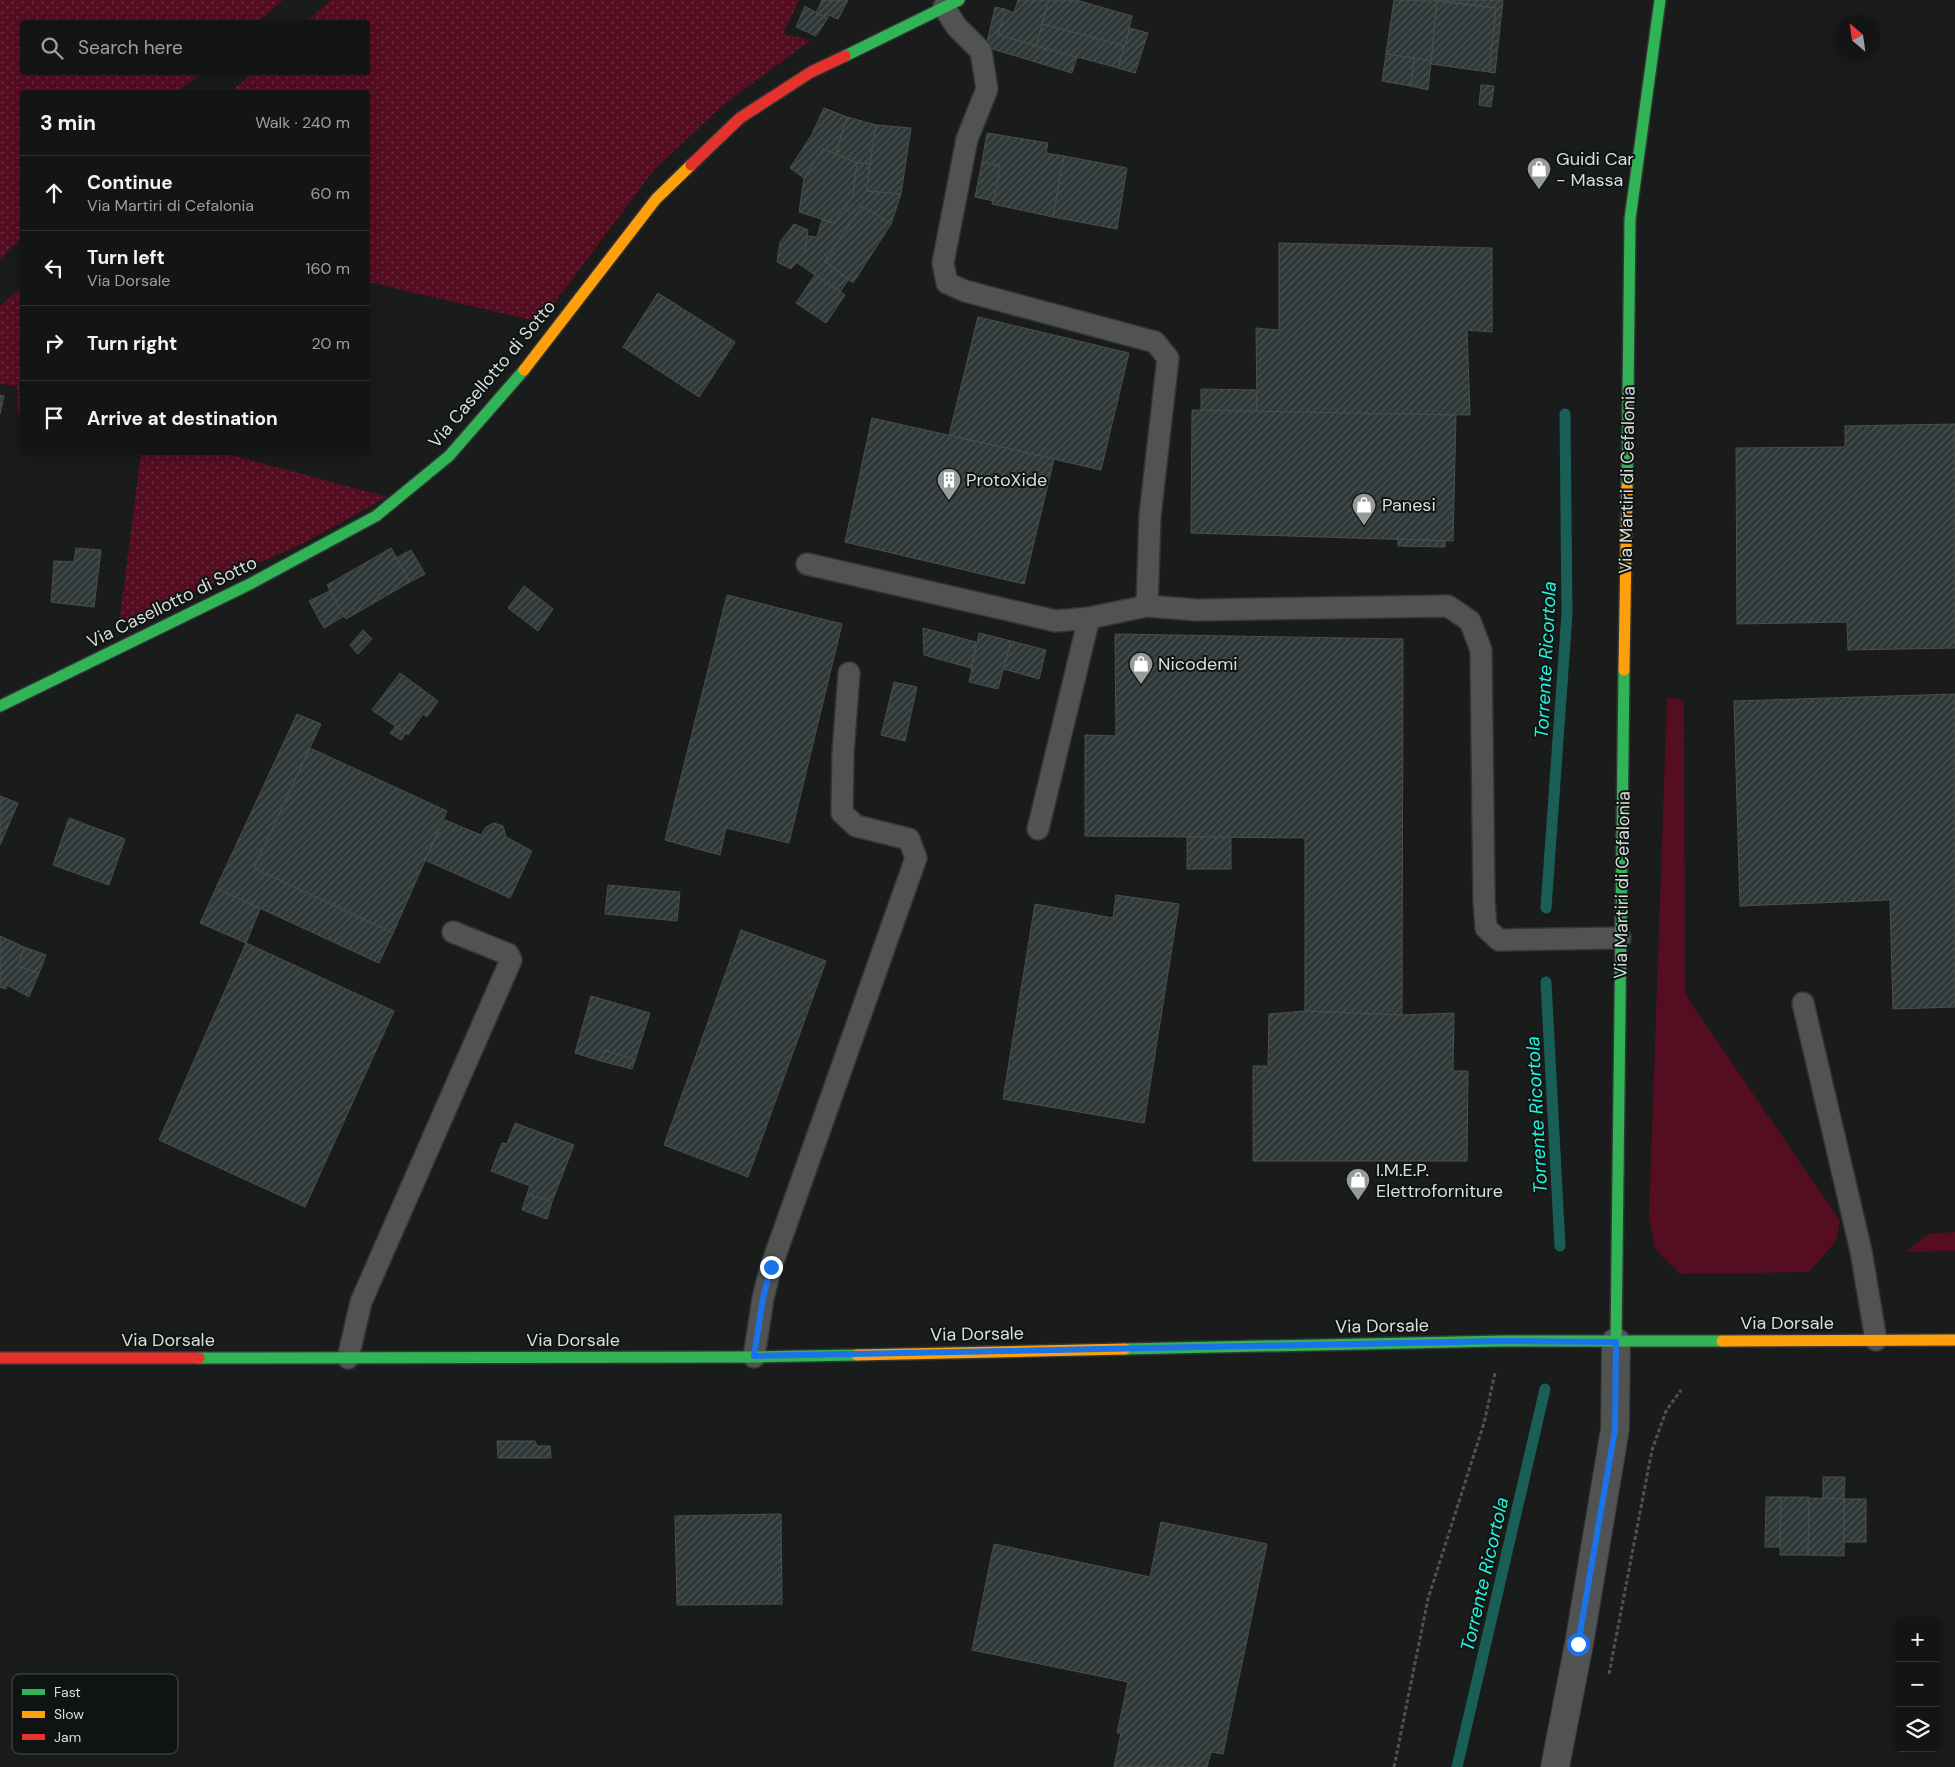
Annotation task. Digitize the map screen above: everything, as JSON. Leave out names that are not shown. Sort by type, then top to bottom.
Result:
[{"type":"street","name":"Via Martiri di Cefalonia","points":[[1555,1767],[1615,1429],[1630,219],[1660,0]]},
{"type":"street","name":"Via Casellotto di Sotto","points":[[0,706],[250,584],[376,516],[448,456],[525,369],[656,199],[740,118],[811,72],[951,4]]},
{"type":"street","name":"Via Dorsale","points":[[0,1358],[754,1356],[1501,1341],[1955,1340]]},
{"type":"lane","points":[[951,4],[956,26],[981,51],[987,89],[967,139],[943,263],[947,283],[965,291],[1155,342],[1168,358],[1150,516],[1147,606]]},
{"type":"lane","points":[[808,564],[1056,621],[1089,618],[1147,606],[1197,610],[1448,606],[1470,622],[1481,650],[1486,928],[1499,940],[1620,938]]},
{"type":"lane","points":[[1038,830],[1089,618]]},
{"type":"lane","points":[[754,1356],[763,1298],[771,1267],[916,858],[909,839],[856,826],[842,813],[843,753],[849,672]]},
{"type":"lane","points":[[348,1358],[361,1302],[510,960],[508,954],[453,932]]},
{"type":"lane","points":[[1803,1003],[1861,1250],[1876,1340]]},
{"type":"path","points":[[1394,1767],[1428,1599],[1484,1423],[1501,1341]]},
{"type":"path","points":[[1608,1676],[1652,1450],[1666,1411],[1681,1390]]},
{"type":"shaded area","points":[[0,0],[283,0],[260,20],[20,20],[20,75],[199,75],[180,90],[20,90],[20,239],[0,259]]},
{"type":"shaded area","points":[[331,0],[799,0],[783,34],[811,40],[723,105],[654,170],[540,322],[370,282],[370,90],[233,90],[250,75],[370,75],[370,20],[308,20]]},
{"type":"shaded area","points":[[20,288],[20,414],[18,414],[17,386],[0,384],[0,306]]},
{"type":"shaded area","points":[[141,455],[231,455],[387,497],[302,544],[119,624]]},
{"type":"shaded area","points":[[1667,697],[1684,701],[1685,994],[1840,1221],[1836,1241],[1809,1272],[1680,1274],[1655,1249],[1649,1217]]},
{"type":"shaded area","points":[[1955,1232],[1955,1251],[1906,1252],[1928,1234]]},
{"type":"building","points":[[822,0],[848,0],[838,19],[829,15],[827,19],[816,13]]},
{"type":"building","points":[[1018,0],[1049,0],[1036,46],[998,35],[1005,9],[1014,13]]},
{"type":"building","points":[[1049,0],[1076,0],[1132,16],[1125,46],[1042,24]]},
{"type":"building","points":[[1394,0],[1437,1],[1431,61],[1386,54]]},
{"type":"building","points":[[1433,0],[1503,0],[1495,73],[1489,72],[1496,8]]},
{"type":"building","points":[[1437,1],[1496,8],[1489,72],[1431,64]]},
{"type":"building","points":[[805,6],[827,19],[816,36],[796,27]]},
{"type":"building","points":[[995,7],[1005,9],[998,35],[1077,57],[1072,73],[986,47]]},
{"type":"building","points":[[1042,24],[1125,46],[1118,68],[1036,46]]},
{"type":"building","points":[[1130,28],[1148,33],[1135,73],[1118,68]]},
{"type":"building","points":[[1386,54],[1414,58],[1411,86],[1382,81]]},
{"type":"building","points":[[1414,58],[1431,61],[1428,90],[1411,86]]},
{"type":"building","points":[[1481,85],[1494,86],[1491,107],[1479,105]]},
{"type":"building","points":[[824,108],[847,117],[836,154],[823,149],[804,178],[790,168],[811,136]]},
{"type":"building","points":[[847,117],[876,125],[870,164],[857,163],[836,154]]},
{"type":"building","points":[[876,125],[911,128],[901,194],[866,191]]},
{"type":"building","points":[[987,133],[1048,143],[1046,153],[1064,156],[1053,217],[992,204],[1000,166],[982,162]]},
{"type":"building","points":[[823,149],[857,163],[853,196],[834,223],[799,212],[804,178]]},
{"type":"building","points":[[1064,156],[1127,168],[1117,229],[1053,217]]},
{"type":"building","points":[[982,162],[1000,166],[994,201],[975,197]]},
{"type":"building","points":[[857,163],[870,164],[866,191],[901,194],[891,224],[862,206],[825,261],[849,279],[840,292],[796,262],[805,251],[807,236],[817,237],[822,220],[834,223],[853,196]]},
{"type":"building","points":[[862,206],[891,224],[853,283],[825,261]]},
{"type":"building","points":[[794,224],[808,230],[805,251],[791,269],[777,262],[780,242]]},
{"type":"building","points":[[1279,243],[1492,248],[1492,332],[1467,330],[1470,415],[1257,412],[1256,328],[1279,330]]},
{"type":"building","points":[[815,275],[845,295],[826,323],[796,303]]},
{"type":"building","points":[[658,293],[735,342],[699,397],[623,347]]},
{"type":"building","points":[[978,317],[1129,353],[1101,470],[949,435]]},
{"type":"building","points":[[1201,389],[1256,390],[1257,412],[1201,410]]},
{"type":"building","points":[[0,395],[4,396],[0,414]]},
{"type":"building","points":[[1192,410],[1456,415],[1453,541],[1191,533]]},
{"type":"building","name":"ProtoXide","points":[[872,418],[1054,459],[1024,584],[845,542]]},
{"type":"building","points":[[1955,424],[1955,648],[1848,650],[1847,622],[1737,624],[1736,448],[1845,447],[1845,426]]},
{"type":"building","points":[[1398,539],[1445,541],[1445,547],[1398,546]]},
{"type":"building","points":[[76,548],[101,550],[94,607],[51,602],[54,561],[74,562]]},
{"type":"building","points":[[391,548],[410,582],[346,619],[327,585]]},
{"type":"building","points":[[411,550],[425,574],[410,582],[396,558]]},
{"type":"building","points":[[524,586],[553,609],[538,631],[508,608]]},
{"type":"building","points":[[330,591],[344,616],[324,628],[309,601]]},
{"type":"building","points":[[727,595],[842,624],[789,843],[726,828],[720,855],[665,840]]},
{"type":"building","points":[[923,628],[976,642],[971,668],[924,655]]},
{"type":"building","points":[[363,630],[372,639],[358,654],[350,645]]},
{"type":"building","points":[[979,633],[1011,641],[998,689],[969,682]]},
{"type":"building","points":[[1115,634],[1403,639],[1402,1015],[1305,1011],[1305,838],[1085,836],[1085,735],[1116,736]]},
{"type":"building","points":[[1011,641],[1046,650],[1039,679],[1004,669]]},
{"type":"building","points":[[400,673],[438,701],[427,717],[423,714],[408,735],[372,710]]},
{"type":"building","points":[[894,682],[917,687],[905,741],[881,735]]},
{"type":"building","points":[[1955,694],[1955,1007],[1893,1009],[1890,900],[1740,906],[1734,701]]},
{"type":"building","points":[[297,714],[321,724],[254,868],[393,933],[379,963],[216,888]]},
{"type":"building","points":[[395,727],[406,733],[401,740],[390,733]]},
{"type":"building","points":[[310,748],[447,811],[393,933],[254,868]]},
{"type":"building","points":[[0,796],[18,803],[0,845]]},
{"type":"building","points":[[69,818],[125,839],[109,885],[53,865]]},
{"type":"building","points":[[445,820],[481,835],[486,827],[494,823],[503,826],[506,837],[532,851],[510,898],[425,860]]},
{"type":"building","points":[[1187,837],[1231,837],[1231,869],[1187,869]]},
{"type":"building","points":[[608,885],[680,892],[677,921],[605,914]]},
{"type":"building","points":[[216,888],[260,909],[246,943],[200,923]]},
{"type":"building","points":[[1116,895],[1179,904],[1144,1123],[1003,1099],[1035,904],[1113,918]]},
{"type":"building","points":[[741,930],[826,961],[748,1177],[664,1145]]},
{"type":"building","points":[[0,936],[24,947],[18,966],[39,973],[29,997],[7,985],[6,989],[0,987]]},
{"type":"building","points":[[246,943],[394,1011],[305,1207],[159,1140]]},
{"type":"building","points":[[24,947],[46,955],[39,973],[18,966]]},
{"type":"building","points":[[591,996],[650,1013],[635,1060],[604,1050],[601,1061],[575,1053]]},
{"type":"building","points":[[1305,1011],[1402,1015],[1454,1013],[1453,1071],[1468,1071],[1467,1161],[1253,1161],[1253,1066],[1268,1066],[1269,1014]]},
{"type":"building","points":[[604,1050],[635,1060],[632,1069],[601,1061]]},
{"type":"building","points":[[515,1123],[574,1145],[552,1202],[527,1194],[530,1186],[491,1171],[502,1143],[507,1144]]},
{"type":"building","points":[[527,1194],[552,1202],[547,1219],[522,1210]]},
{"type":"building","points":[[497,1441],[535,1441],[537,1446],[550,1446],[551,1458],[498,1458]]},
{"type":"building","points":[[1823,1477],[1845,1477],[1844,1499],[1823,1498]]},
{"type":"building","points":[[1766,1497],[1781,1497],[1780,1547],[1765,1547]]},
{"type":"building","points":[[1781,1497],[1809,1497],[1808,1555],[1780,1555]]},
{"type":"building","points":[[1809,1498],[1844,1499],[1844,1556],[1808,1555]]},
{"type":"building","points":[[1844,1499],[1866,1499],[1866,1542],[1844,1542]]},
{"type":"building","points":[[781,1514],[782,1604],[677,1605],[675,1516]]},
{"type":"building","points":[[1161,1522],[1267,1544],[1223,1754],[1211,1752],[1207,1767],[1114,1767],[1121,1733],[1117,1733],[1128,1682],[972,1650],[994,1544],[1150,1577]]},
{"type":"waterway","name":"Torrente Ricortola","points":[[1546,908],[1567,614],[1565,414]]},
{"type":"waterway","name":"Torrente Ricortola","points":[[1546,982],[1560,1246]]},
{"type":"waterway","name":"Torrente Ricortola","points":[[1457,1767],[1545,1389]]},
{"type":"traffic: fast","points":[[845,56],[959,0]]},
{"type":"traffic: fast","points":[[1627,487],[1630,219],[1660,0]]},
{"type":"traffic: fast","points":[[0,706],[250,584],[376,516],[449,456],[524,370]]},
{"type":"traffic: fast","points":[[1616,1342],[1624,670]]},
{"type":"traffic: fast","points":[[1125,1349],[1501,1341],[1722,1341]]},
{"type":"traffic: fast","points":[[199,1358],[754,1357],[857,1355]]},
{"type":"traffic: slow","points":[[524,370],[656,199],[691,165]]},
{"type":"traffic: slow","points":[[1624,670],[1627,487]]},
{"type":"traffic: slow","points":[[1722,1341],[1955,1340]]},
{"type":"traffic: slow","points":[[857,1355],[1125,1349]]},
{"type":"traffic: jam","points":[[691,165],[740,118],[811,72],[845,56]]},
{"type":"traffic: jam","points":[[0,1358],[199,1358]]},
{"type":"place","name":"Guidi Car - Massa","points":[[1539,190]]},
{"type":"place","name":"ProtoXide","points":[[949,501]]},
{"type":"place","name":"Panesi","points":[[1364,526]]},
{"type":"place","name":"Nicodemi","points":[[1141,685]]},
{"type":"place","name":"I.M.E.P. Elettroforniture","points":[[1358,1201]]},
{"type":"route","points":[[771,1267],[763,1298],[754,1356],[1501,1341],[1616,1342],[1615,1429],[1578,1644]]}]
